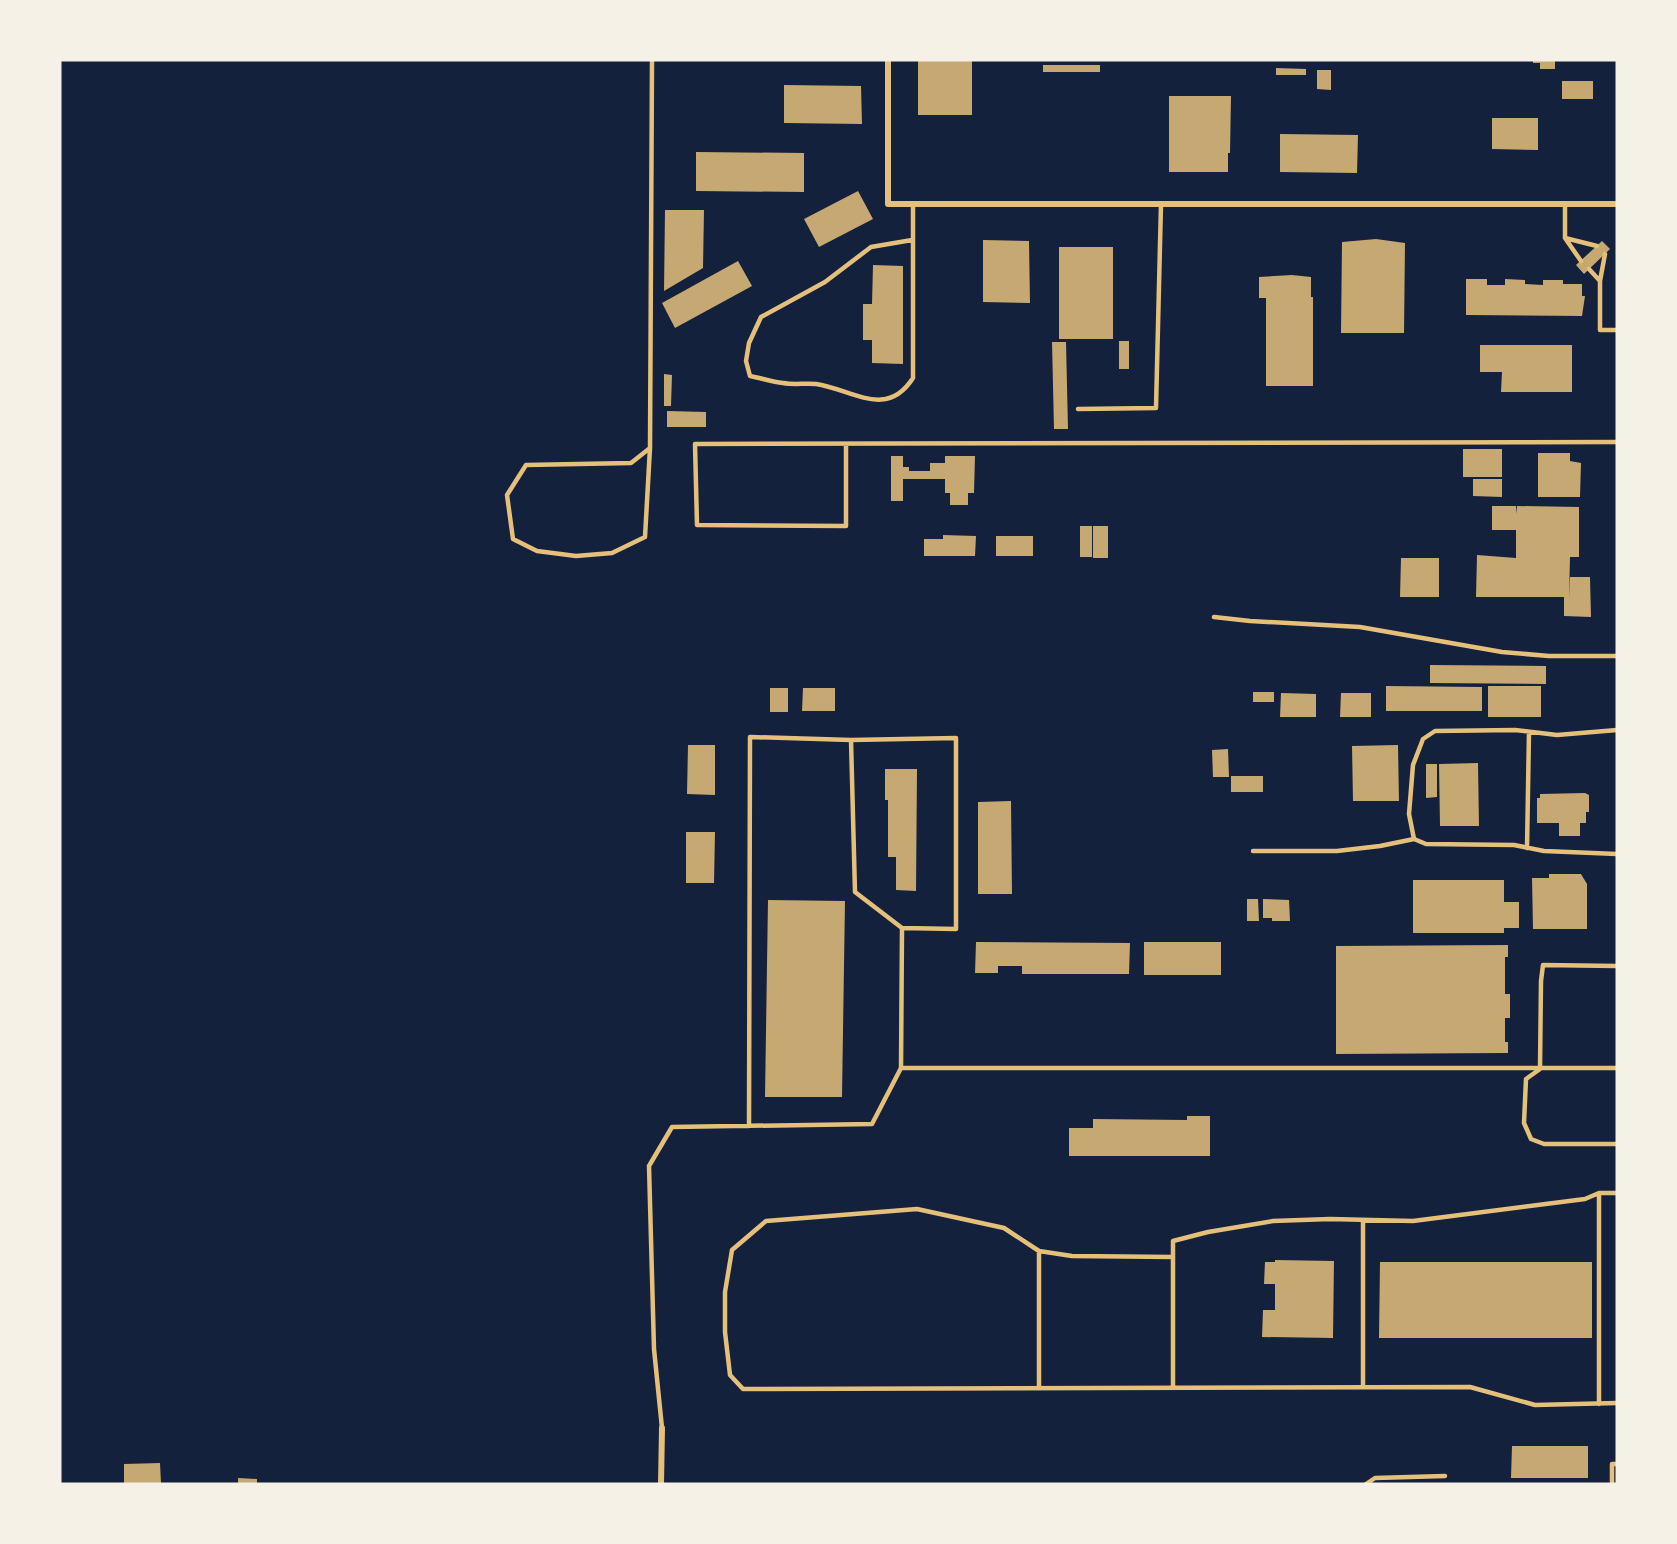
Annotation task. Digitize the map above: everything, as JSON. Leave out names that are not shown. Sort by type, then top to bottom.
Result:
[{"type":"street","points":[[888,60],[888,204],[1617,204]]},
{"type":"street","points":[[661,1484],[662,1428]]},
{"type":"lane","points":[[650,448],[631,464],[526,465],[507,495],[513,539],[537,551],[576,556],[612,553],[645,537],[650,448],[651,60]]},
{"type":"lane","points":[[912,240],[871,248],[825,282],[760,317],[749,343],[746,361],[750,376],[783,383],[817,384],[871,400],[889,399],[905,392],[914,378],[913,204]]},
{"type":"lane","points":[[1078,409],[1156,408],[1161,204]]},
{"type":"lane","points":[[1565,204],[1565,238],[1581,261]]},
{"type":"lane","points":[[1565,238],[1597,246]]},
{"type":"lane","points":[[1605,254],[1599,281],[1600,330],[1617,330]]},
{"type":"lane","points":[[1589,269],[1599,281]]},
{"type":"lane","points":[[846,444],[846,526],[697,525],[695,444],[1617,442]]},
{"type":"lane","points":[[1214,617],[1360,627],[1502,652],[1549,657],[1617,656]]},
{"type":"lane","points":[[1414,839],[1409,814],[1413,765],[1423,739],[1435,731],[1529,732],[1557,735],[1617,730]]},
{"type":"lane","points":[[1527,848],[1529,732]]},
{"type":"lane","points":[[748,1126],[750,737],[851,740],[956,738],[956,928],[902,928],[855,892],[851,740]]},
{"type":"lane","points":[[1253,851],[1337,851],[1414,839],[1426,844],[1514,845],[1544,851],[1617,854]]},
{"type":"lane","points":[[662,1428],[654,1349],[649,1166],[672,1127],[872,1124],[901,1068],[902,928]]},
{"type":"lane","points":[[1540,1069],[1543,965],[1617,966]]},
{"type":"lane","points":[[901,1068],[1617,1068]]},
{"type":"lane","points":[[1540,1069],[1526,1079],[1524,1124],[1531,1139],[1544,1144],[1617,1144]]},
{"type":"lane","points":[[1599,1193],[1599,1404]]},
{"type":"lane","points":[[1173,1388],[1173,1241],[1208,1232],[1273,1221],[1413,1221],[1585,1199],[1599,1193],[1617,1193]]},
{"type":"lane","points":[[1173,1257],[1072,1256],[1039,1251],[1004,1228],[917,1209],[766,1221],[732,1250],[725,1292],[725,1332],[730,1375],[743,1389],[1470,1387],[1535,1405],[1617,1404]]},
{"type":"lane","points":[[1363,1220],[1363,1387]]},
{"type":"lane","points":[[1039,1251],[1039,1388]]},
{"type":"lane","points":[[1612,1484],[1612,1464],[1617,1464]]},
{"type":"lane","points":[[1366,1484],[1376,1478],[1445,1476]]},
{"type":"building","points":[[918,60],[972,60],[972,115],[918,115]]},
{"type":"building","points":[[1533,60],[1555,60],[1555,69],[1540,69],[1540,63],[1533,63]]},
{"type":"building","points":[[1043,65],[1100,65],[1100,72],[1043,72]]},
{"type":"building","points":[[1276,68],[1306,69],[1306,75],[1276,75]]},
{"type":"building","points":[[1317,70],[1331,70],[1331,90],[1317,89]]},
{"type":"building","points":[[1562,81],[1593,81],[1593,99],[1562,99]]},
{"type":"building","points":[[784,85],[861,86],[862,124],[784,123]]},
{"type":"building","points":[[1169,96],[1231,96],[1228,172],[1169,172]]},
{"type":"building","points":[[1492,118],[1538,118],[1538,150],[1492,149]]},
{"type":"building","points":[[1280,134],[1358,135],[1357,173],[1280,172]]},
{"type":"building","points":[[696,152],[804,153],[804,192],[696,191]]},
{"type":"building","points":[[858,191],[873,219],[819,247],[804,219]]},
{"type":"building","points":[[665,210],[704,210],[703,268],[664,291]]},
{"type":"building","points":[[1376,239],[1405,243],[1404,333],[1341,333],[1342,242]]},
{"type":"building","points":[[983,240],[1029,241],[1030,303],[983,302]]},
{"type":"building","points":[[1602,241],[1610,249],[1584,274],[1576,265]]},
{"type":"building","points":[[1059,247],[1113,247],[1113,339],[1059,339]]},
{"type":"building","points":[[738,261],[752,286],[675,328],[662,303]]},
{"type":"building","points":[[873,265],[903,266],[903,364],[872,363],[872,340],[863,340],[863,304],[872,304]]},
{"type":"building","points":[[1292,275],[1311,277],[1313,386],[1266,386],[1266,298],[1259,298],[1259,277]]},
{"type":"building","points":[[1466,279],[1487,279],[1487,285],[1505,285],[1505,279],[1525,280],[1525,284],[1543,285],[1543,280],[1563,280],[1563,284],[1582,284],[1582,296],[1585,296],[1582,316],[1466,315]]},
{"type":"building","points":[[1119,341],[1129,341],[1129,369],[1119,369]]},
{"type":"building","points":[[1052,342],[1066,342],[1068,429],[1054,429]]},
{"type":"building","points":[[1480,345],[1572,345],[1572,392],[1501,392],[1502,372],[1480,372]]},
{"type":"building","points":[[664,374],[672,375],[671,406],[664,406]]},
{"type":"building","points":[[667,411],[706,412],[706,427],[667,427]]},
{"type":"building","points":[[1463,449],[1502,449],[1502,477],[1463,477]]},
{"type":"building","points":[[1538,453],[1570,453],[1570,461],[1581,463],[1580,497],[1538,497]]},
{"type":"building","points":[[891,456],[903,456],[903,467],[909,467],[909,471],[930,471],[930,463],[945,463],[945,456],[975,456],[974,493],[968,493],[968,505],[950,505],[950,493],[945,493],[945,479],[903,479],[903,501],[891,501]]},
{"type":"building","points":[[1473,479],[1502,479],[1502,497],[1473,496]]},
{"type":"building","points":[[1492,506],[1516,506],[1516,514],[1517,506],[1579,507],[1579,557],[1570,557],[1569,598],[1570,577],[1590,577],[1591,617],[1564,616],[1564,597],[1476,597],[1477,555],[1516,558],[1516,530],[1492,530]]},
{"type":"building","points":[[1080,526],[1092,526],[1092,557],[1080,557]]},
{"type":"building","points":[[1093,526],[1108,526],[1108,558],[1093,558]]},
{"type":"building","points":[[943,535],[976,536],[975,556],[924,556],[924,539],[943,539]]},
{"type":"building","points":[[996,536],[1033,536],[1033,556],[996,556]]},
{"type":"building","points":[[1401,558],[1439,558],[1439,597],[1400,597]]},
{"type":"building","points":[[1430,665],[1546,666],[1546,684],[1430,683]]},
{"type":"building","points":[[1386,686],[1482,687],[1482,711],[1386,711]]},
{"type":"building","points":[[1488,686],[1541,686],[1541,717],[1488,717]]},
{"type":"building","points":[[770,688],[788,688],[788,712],[770,712]]},
{"type":"building","points":[[803,688],[835,688],[835,711],[802,711]]},
{"type":"building","points":[[1253,692],[1274,692],[1274,702],[1253,702]]},
{"type":"building","points":[[1281,693],[1316,694],[1316,717],[1280,717]]},
{"type":"building","points":[[1341,693],[1371,693],[1371,717],[1340,717]]},
{"type":"building","points":[[688,745],[715,745],[715,795],[687,794]]},
{"type":"building","points":[[1398,745],[1399,801],[1353,801],[1352,746]]},
{"type":"building","points":[[1228,749],[1229,777],[1213,777],[1212,750]]},
{"type":"building","points":[[1478,763],[1479,826],[1440,826],[1439,764]]},
{"type":"building","points":[[1426,764],[1437,764],[1437,797],[1426,798]]},
{"type":"building","points":[[885,769],[917,769],[916,891],[896,890],[896,857],[888,857],[888,800],[885,800]]},
{"type":"building","points":[[1231,776],[1263,776],[1263,792],[1231,792]]},
{"type":"building","points":[[1585,793],[1589,795],[1589,812],[1586,812],[1586,823],[1580,823],[1580,836],[1559,836],[1559,823],[1537,823],[1537,798],[1540,798],[1540,794]]},
{"type":"building","points":[[1011,801],[1012,894],[978,894],[978,802]]},
{"type":"building","points":[[686,832],[715,832],[714,883],[686,883]]},
{"type":"building","points":[[1549,874],[1581,874],[1587,884],[1587,929],[1533,929],[1532,878],[1549,878]]},
{"type":"building","points":[[1413,880],[1504,880],[1504,902],[1519,902],[1519,928],[1504,928],[1504,933],[1413,933]]},
{"type":"building","points":[[1247,899],[1258,899],[1259,921],[1247,921]]},
{"type":"building","points":[[1263,899],[1289,900],[1290,921],[1272,921],[1272,918],[1263,918]]},
{"type":"building","points":[[768,900],[845,901],[842,1097],[765,1097]]},
{"type":"building","points":[[976,942],[1130,943],[1129,974],[1022,974],[1022,966],[998,966],[998,973],[975,973]]},
{"type":"building","points":[[1144,942],[1221,942],[1221,975],[1144,975]]},
{"type":"building","points":[[1508,945],[1508,957],[1505,957],[1505,994],[1510,994],[1510,1018],[1505,1018],[1505,1042],[1508,1042],[1508,1053],[1336,1054],[1336,946]]},
{"type":"building","points":[[1187,1116],[1210,1116],[1210,1156],[1069,1156],[1069,1128],[1093,1128],[1093,1119],[1187,1120]]},
{"type":"building","points":[[1275,1260],[1334,1261],[1333,1338],[1262,1337],[1263,1310],[1275,1310],[1275,1284],[1264,1284],[1265,1262],[1275,1262]]},
{"type":"building","points":[[1380,1262],[1592,1262],[1592,1338],[1379,1338]]},
{"type":"building","points":[[1512,1446],[1588,1446],[1588,1478],[1511,1478]]},
{"type":"building","points":[[160,1463],[161,1483],[124,1483],[124,1464]]},
{"type":"building","points":[[238,1478],[257,1479],[257,1484],[238,1484]]}]
